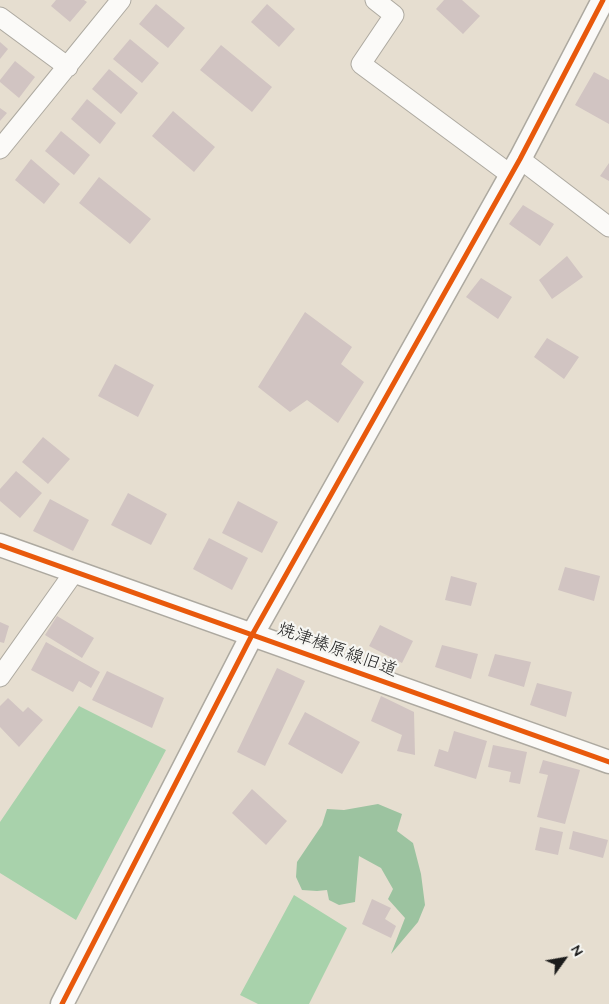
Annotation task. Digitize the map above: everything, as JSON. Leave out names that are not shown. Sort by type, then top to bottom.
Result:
[{"type":"street","points":[[0,149],[121,0]]},
{"type":"street","points":[[375,0],[394,15],[361,64],[609,227]]},
{"type":"street","points":[[62,1004],[252,635],[516,167],[603,0]]},
{"type":"street","points":[[0,17],[68,67]]},
{"type":"street","name":"焼津榛原線旧道","points":[[0,545],[609,762]]},
{"type":"street","points":[[0,677],[75,571]]},
{"type":"green space","points":[[79,706],[166,750],[76,920],[0,873],[0,822]]},
{"type":"green space","points":[[378,804],[402,814],[397,831],[413,843],[421,874],[425,905],[418,922],[391,954],[405,918],[388,899],[393,889],[381,868],[359,856],[355,902],[339,905],[329,900],[327,890],[302,890],[296,877],[297,862],[322,825],[327,809],[344,810]]},
{"type":"green space","points":[[294,895],[347,928],[309,1004],[258,1004],[240,995]]},
{"type":"building","points":[[56,0],[84,0],[87,2],[70,22],[51,6]]},
{"type":"building","points":[[444,0],[462,0],[480,16],[463,34],[436,9]]},
{"type":"building","points":[[156,4],[185,28],[168,48],[139,24]]},
{"type":"building","points":[[267,4],[295,29],[279,47],[251,22]]},
{"type":"building","points":[[130,39],[159,63],[142,83],[113,59]]},
{"type":"building","points":[[0,42],[8,49],[0,59]]},
{"type":"building","points":[[221,45],[272,87],[252,112],[200,70]]},
{"type":"building","points":[[15,61],[35,77],[19,98],[0,82]]},
{"type":"building","points":[[109,69],[138,93],[121,114],[92,89]]},
{"type":"building","points":[[594,72],[609,80],[609,124],[575,105]]},
{"type":"building","points":[[87,99],[116,123],[100,144],[71,119]]},
{"type":"building","points":[[0,108],[7,113],[0,121]]},
{"type":"building","points":[[173,111],[215,147],[194,172],[152,136]]},
{"type":"building","points":[[61,131],[90,155],[74,175],[45,151]]},
{"type":"building","points":[[31,159],[60,184],[44,204],[15,180]]},
{"type":"building","points":[[609,163],[609,181],[600,176]]},
{"type":"building","points":[[99,177],[151,219],[130,244],[79,203]]},
{"type":"building","points":[[523,205],[554,224],[540,246],[509,224]]},
{"type":"building","points":[[567,256],[583,277],[552,299],[539,280]]},
{"type":"building","points":[[481,278],[512,297],[498,319],[466,297]]},
{"type":"building","points":[[305,312],[352,347],[341,364],[364,382],[338,423],[307,400],[290,412],[258,387]]},
{"type":"building","points":[[547,338],[579,357],[564,379],[534,357]]},
{"type":"building","points":[[115,364],[154,385],[138,417],[98,396]]},
{"type":"building","points":[[43,437],[70,459],[48,484],[22,462]]},
{"type":"building","points":[[16,471],[42,493],[20,518],[0,501],[0,489]]},
{"type":"building","points":[[128,493],[167,514],[151,545],[111,525]]},
{"type":"building","points":[[50,499],[89,520],[73,551],[33,531]]},
{"type":"building","points":[[238,501],[278,522],[262,553],[222,533]]},
{"type":"building","points":[[209,538],[248,558],[232,590],[193,569]]},
{"type":"building","points":[[565,567],[600,576],[594,601],[558,590]]},
{"type":"building","points":[[451,576],[477,583],[471,606],[445,600]]},
{"type":"building","points":[[57,616],[94,638],[82,658],[45,635]]},
{"type":"building","points":[[0,622],[9,626],[4,643],[0,642]]},
{"type":"building","points":[[380,625],[413,641],[402,663],[369,646]]},
{"type":"building","points":[[46,642],[100,672],[91,688],[79,681],[73,692],[31,670]]},
{"type":"building","points":[[442,645],[478,654],[471,679],[435,667]]},
{"type":"building","points":[[495,654],[531,662],[524,687],[488,676]]},
{"type":"building","points":[[277,668],[305,681],[265,766],[237,752]]},
{"type":"building","points":[[107,671],[164,698],[152,728],[92,700]]},
{"type":"building","points":[[537,683],[572,692],[566,717],[530,705]]},
{"type":"building","points":[[381,696],[414,712],[415,755],[397,751],[402,735],[371,721]]},
{"type":"building","points":[[8,698],[23,712],[28,707],[43,720],[19,747],[0,727],[0,706]]},
{"type":"building","points":[[305,712],[360,742],[342,774],[288,744]]},
{"type":"building","points":[[454,731],[487,741],[476,779],[434,766],[439,749],[448,752]]},
{"type":"building","points":[[493,745],[527,752],[520,784],[509,782],[511,772],[488,767]]},
{"type":"building","points":[[543,760],[580,770],[565,824],[537,817],[548,775],[539,773]]},
{"type":"building","points":[[252,789],[287,821],[266,845],[232,813]]},
{"type":"building","points":[[540,827],[563,832],[558,855],[535,850]]},
{"type":"building","points":[[573,831],[608,840],[603,858],[569,849]]},
{"type":"building","points":[[372,899],[391,908],[385,919],[396,926],[391,938],[362,924]]},
{"type":"cycle path","points":[[62,1004],[252,635],[520,159],[603,0]]},
{"type":"cycle path","points":[[0,545],[609,762]]}]
